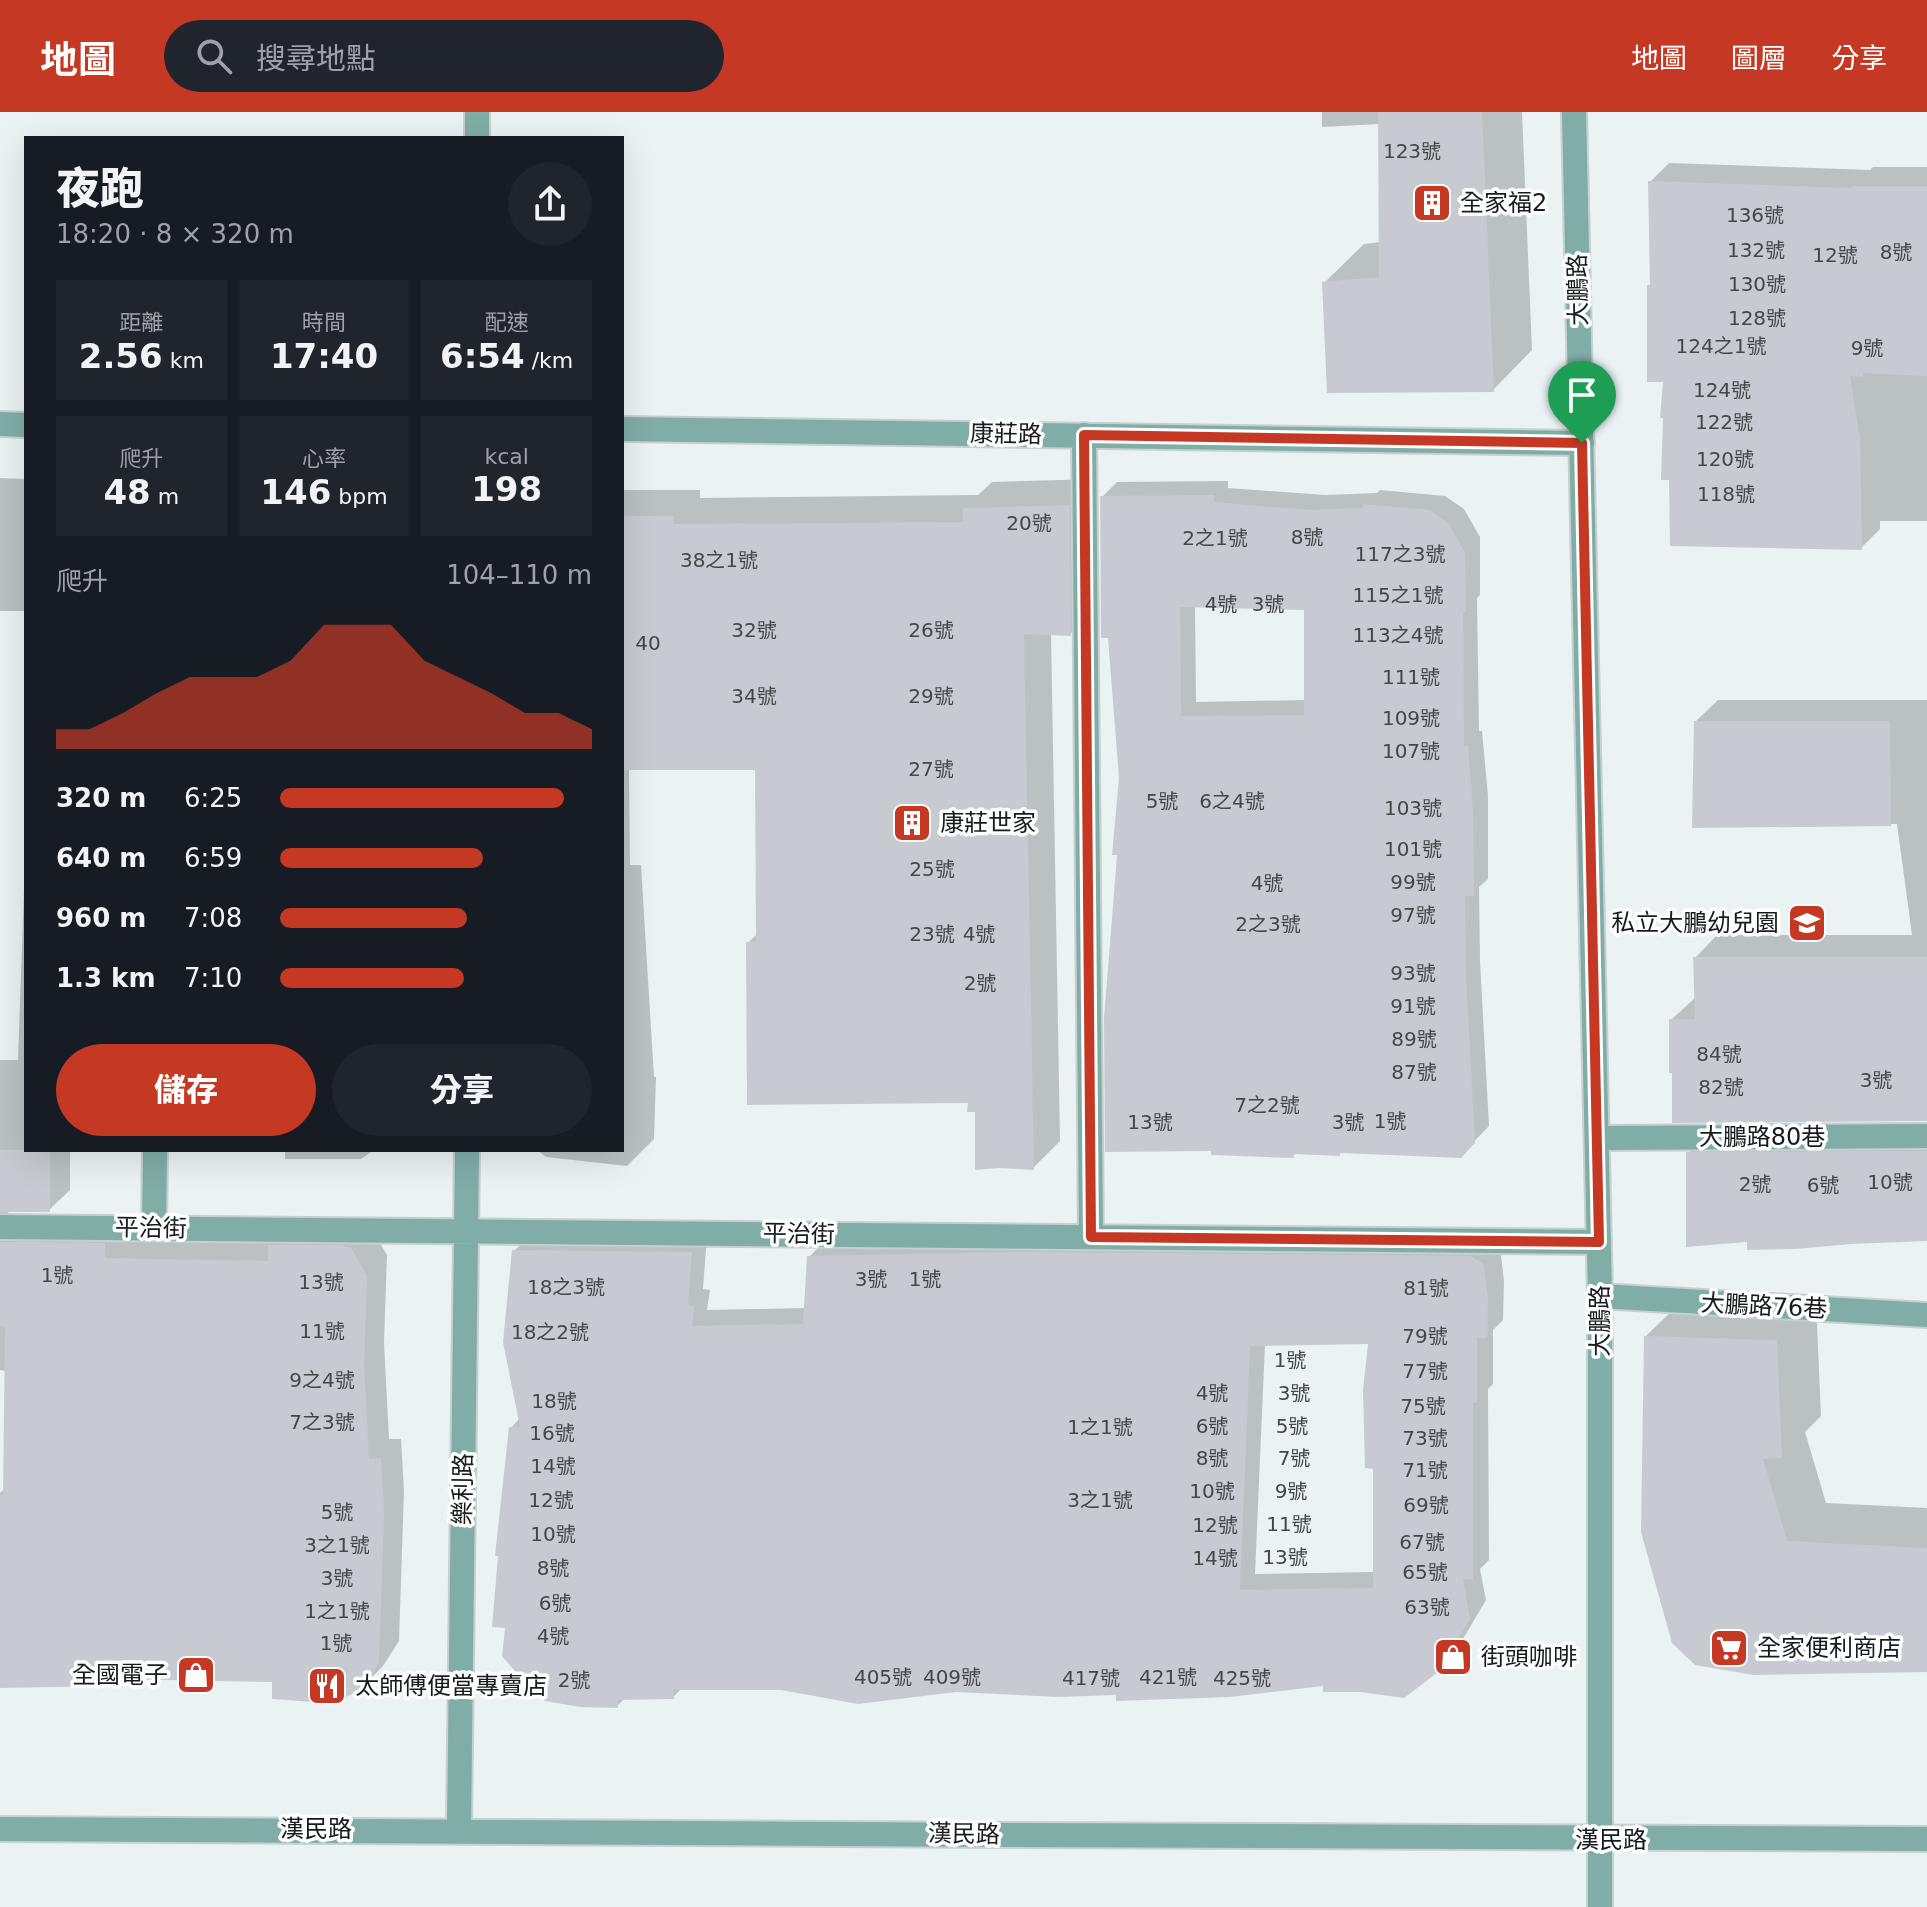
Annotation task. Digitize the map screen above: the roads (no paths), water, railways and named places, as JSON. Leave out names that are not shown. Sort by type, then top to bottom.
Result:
[{"type":"street","points":[[477,112],[477,136]]},
{"type":"street","name":"大鵬路","points":[[1574,112],[1600,1296],[1600,1907]]},
{"type":"street","points":[[0,424],[24,425]]},
{"type":"street","name":"康莊路","points":[[624,429],[1582,443]]},
{"type":"street","points":[[1084,435],[1091,1237]]},
{"type":"street","name":"大鵬路80巷","points":[[1597,1138],[1927,1136]]},
{"type":"street","points":[[154,1228],[155,1152]]},
{"type":"street","name":"樂利路","points":[[459,1829],[467,1152]]},
{"type":"street","name":"平治街","points":[[0,1227],[1599,1242]]},
{"type":"street","name":"大鵬路76巷","points":[[1600,1296],[1927,1315]]},
{"type":"street","name":"漢民路","points":[[0,1829],[459,1829],[1599,1840],[1927,1839]]},
{"type":"place","name":"全家福2","points":[[1432,203]]},
{"type":"place","name":"康莊世家","points":[[912,823]]},
{"type":"place","name":"私立大鵬幼兒園","points":[[1807,923]]},
{"type":"place","name":"全家便利商店","points":[[1729,1648]]},
{"type":"place","name":"街頭咖啡","points":[[1453,1657]]},
{"type":"place","name":"全國電子","points":[[196,1675]]},
{"type":"place","name":"太師傅便當專賣店","points":[[327,1686]]}]
